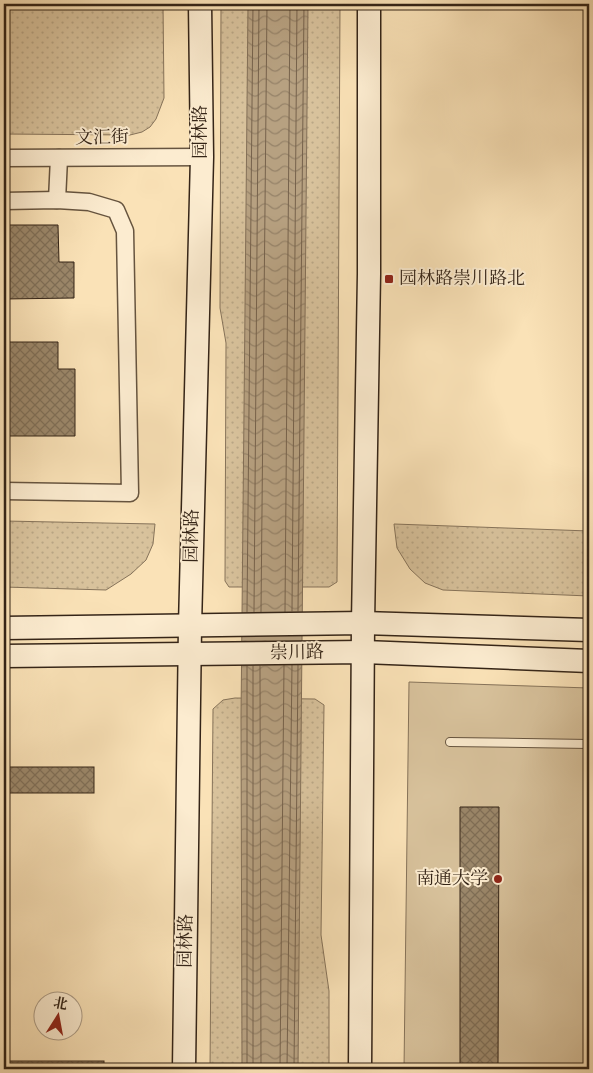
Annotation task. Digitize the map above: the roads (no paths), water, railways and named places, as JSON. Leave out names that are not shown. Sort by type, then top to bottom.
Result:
[{"type":"main road","name":"园林路","points":[[184,1069],[190,626],[202,157],[200,4]]},
{"type":"main road","points":[[360,1069],[369,274],[370,4]]},
{"type":"main road","name":"崇川路","points":[[4,628],[364,623],[589,630]]},
{"type":"main road","name":"崇川路","points":[[4,656],[364,652],[589,660]]},
{"type":"street","name":"文汇街","points":[[4,158],[202,157]]},
{"type":"street","points":[[58,200],[59,158]]},
{"type":"street","points":[[4,201],[58,200],[89,202],[116,210],[126,231],[130,493],[4,491]]},
{"type":"lane","points":[[450,742],[589,744]]},
{"type":"water","points":[[248,4],[308,4],[298,1069],[242,1069],[241,717]]},
{"type":"place","name":"园林路崇川路北","points":[[389,279]]},
{"type":"place","name":"南通大学","points":[[498,879]]}]
